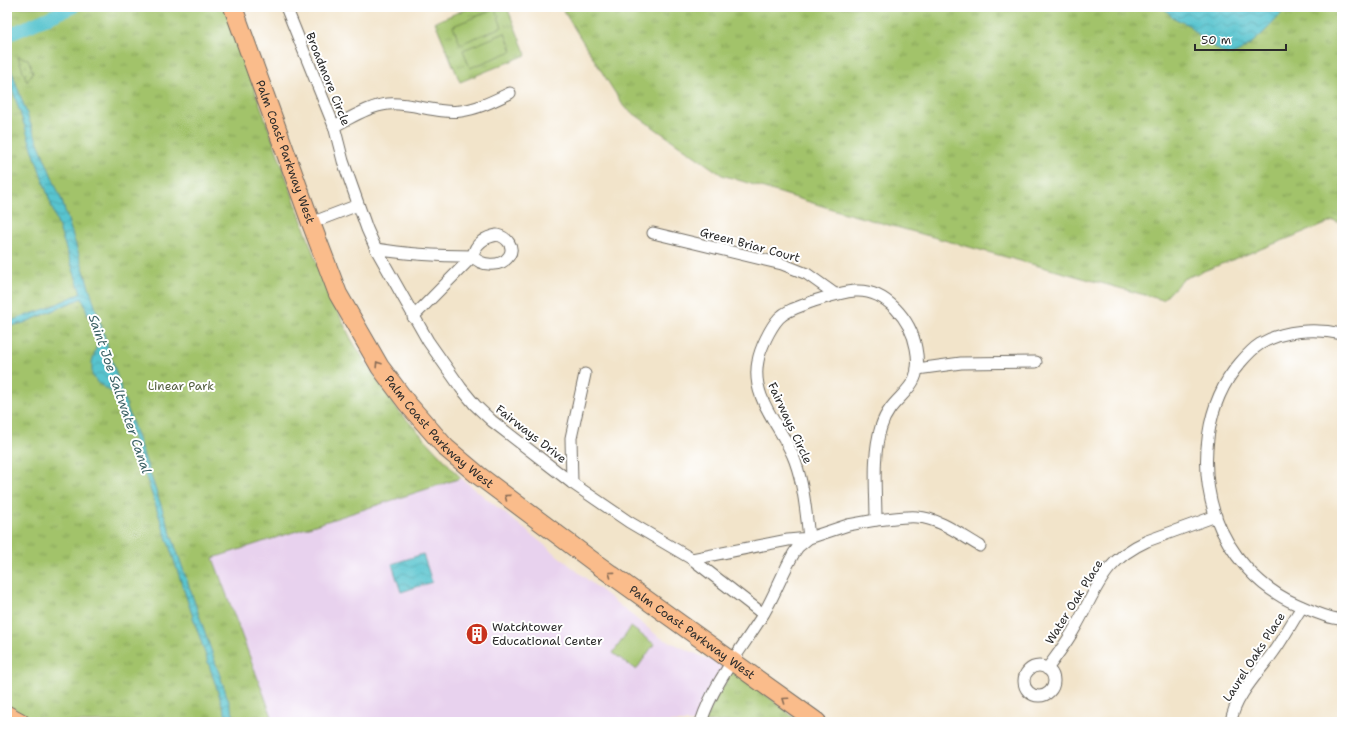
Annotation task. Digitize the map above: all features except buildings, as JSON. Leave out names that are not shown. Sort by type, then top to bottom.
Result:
[{"type":"main road","name":"Palm Coast Parkway West","points":[[233,7],[338,294],[380,366],[407,403],[446,448],[478,475],[592,561],[731,662],[817,722]]},
{"type":"main road","points":[[7,715],[20,722]]},
{"type":"street","name":"Broadmore Circle","points":[[286,7],[334,126],[343,160]]},
{"type":"street","points":[[334,126],[370,108],[380,105],[404,105],[437,110],[460,111],[473,108],[510,94]]},
{"type":"street","name":"Fairways Drive","points":[[343,160],[358,205],[376,249],[413,317],[442,363],[475,405],[492,421],[572,483],[629,522],[692,559],[763,614]]},
{"type":"street","points":[[311,223],[358,205]]},
{"type":"street","name":"Green Briar Court","points":[[653,234],[782,264],[807,274],[835,294]]},
{"type":"street","points":[[376,249],[402,254],[473,256],[413,317]]},
{"type":"street","name":"Fairways Circle","points":[[809,538],[800,474],[795,459],[770,415],[759,391],[756,370],[763,347],[773,325],[780,317],[795,308],[835,294],[855,291],[873,294],[885,300],[896,309],[904,319],[914,339],[917,354],[917,369],[912,385],[888,410],[881,426],[876,455],[876,520]]},
{"type":"street","points":[[1341,621],[1302,607],[1278,595],[1263,585],[1252,574],[1234,551],[1216,516],[1208,481],[1207,463],[1208,441],[1213,415],[1218,400],[1234,369],[1248,353],[1259,345],[1273,338],[1287,334],[1305,331],[1324,331],[1342,334]]},
{"type":"street","points":[[917,369],[960,363],[1036,362]]},
{"type":"street","points":[[572,483],[571,438],[585,374]]},
{"type":"street","name":"Water Oak Place","points":[[1047,669],[1075,627],[1104,574],[1114,562],[1141,543],[1216,516]]},
{"type":"street","points":[[692,559],[788,540],[809,538],[848,525],[876,520],[909,517],[929,519],[980,546]]},
{"type":"street","points":[[701,722],[708,702],[731,662],[763,614],[794,553],[798,547],[809,538]]},
{"type":"street","name":"Laurel Oaks Place","points":[[1231,722],[1235,708],[1246,689],[1273,653],[1302,607]]},
{"type":"shaded area","points":[[461,478],[659,637],[732,670],[705,722],[274,722],[213,558]]},
{"type":"green space","name":"Linear Park","points":[[7,7],[225,7],[323,280],[351,339],[398,410],[461,478],[213,558],[274,722],[37,722],[7,705]]},
{"type":"green space","points":[[471,7],[507,7],[526,55],[460,82],[435,22]]},
{"type":"green space","points":[[561,7],[1342,7],[1342,223],[1333,221],[1183,279],[1163,300],[845,213],[722,175],[624,107]]},
{"type":"green space","points":[[495,9],[502,27],[460,44],[453,26]]},
{"type":"green space","points":[[505,33],[512,51],[470,68],[463,50]]},
{"type":"green space","points":[[18,57],[28,59],[33,72],[27,82]]},
{"type":"green space","points":[[631,627],[654,644],[636,670],[613,653]]},
{"type":"green space","points":[[732,670],[774,701],[799,722],[705,722]]},
{"type":"water","points":[[1163,7],[1286,7],[1261,35],[1246,48],[1232,55],[1223,53],[1201,38],[1190,26],[1172,17]]},
{"type":"water","name":"Saint Joe Saltwater Canal","points":[[7,58],[32,128],[62,201],[123,395],[236,722],[228,722],[119,396],[98,383],[92,375],[92,362],[98,342],[82,298],[24,323],[7,327],[7,322],[48,308],[81,293],[7,74]]},
{"type":"water","points":[[423,554],[432,582],[401,592],[392,564]]},
{"type":"waterway","points":[[13,33],[73,7]]},
{"type":"place","name":"Watchtower Educational Center","points":[[477,634]]}]
